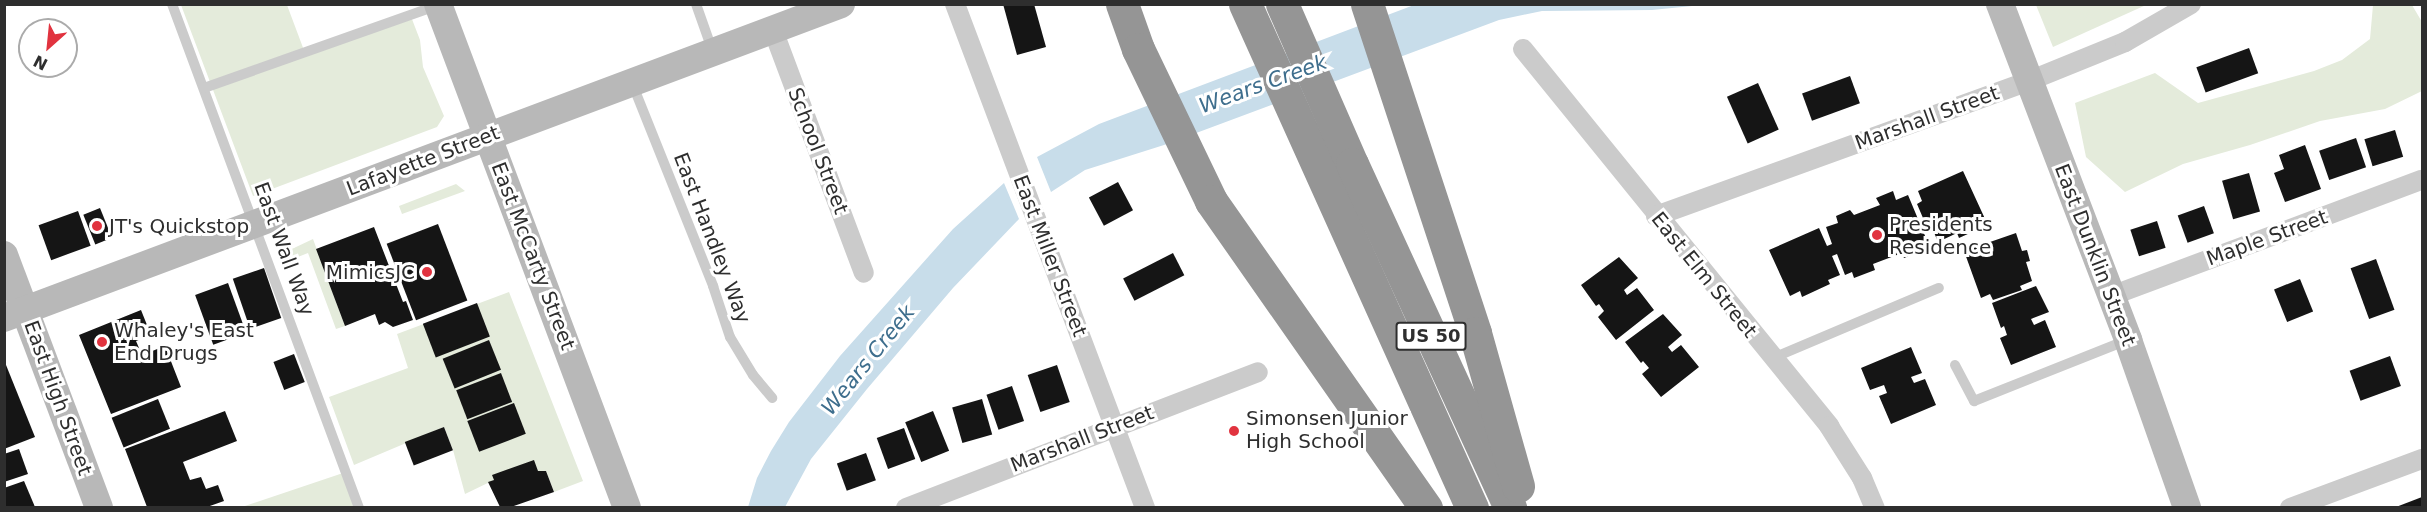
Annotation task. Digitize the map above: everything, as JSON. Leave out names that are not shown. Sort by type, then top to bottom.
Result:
[{"type":"highway","points":[[1114,4],[1131,29],[1211,201],[1426,507]]},
{"type":"highway","name":"US 50","points":[[1245,4],[1338,171],[1510,507]]},
{"type":"highway","name":"US 50","points":[[1282,4],[1338,171],[1472,507]]},
{"type":"highway","points":[[1367,4],[1400,98],[1475,333],[1524,507]]},
{"type":"main road","name":"Lafayette Street","points":[[15,314],[841,4]]},
{"type":"main road","name":"East Dunklin Street","points":[[2000,4],[2128,340],[2187,507]]},
{"type":"main road","name":"East McCarty Street","points":[[439,5],[627,507]]},
{"type":"main road","name":"East High Street","points":[[4,255],[15,314],[99,507]]},
{"type":"street","name":"East Miller Street","points":[[955,4],[1145,507]]},
{"type":"street","name":"Marshall Street","points":[[1656,216],[2029,81],[2125,42],[2191,4]]},
{"type":"street","name":"School Street","points":[[773,30],[864,273]]},
{"type":"street","name":"East Elm Street","points":[[1523,49],[1847,452],[1875,507]]},
{"type":"street","name":"Maple Street","points":[[2111,296],[2422,180]]},
{"type":"street","name":"Marshall Street","points":[[906,507],[1258,372]]},
{"type":"street","points":[[2290,507],[2422,459]]},
{"type":"lane","name":"East Wall Way","points":[[172,4],[256,224],[359,507]]},
{"type":"lane","points":[[696,4],[713,52]]},
{"type":"lane","points":[[204,88],[439,5]]},
{"type":"lane","name":"East Handley Way","points":[[632,83],[713,286],[730,337],[753,375],[772,398]]},
{"type":"lane","points":[[1773,358],[1939,288]]},
{"type":"lane","points":[[1954,365],[1974,401],[2128,340]]},
{"type":"green space","points":[[181,5],[287,5],[305,53],[410,14],[420,40],[423,67],[444,116],[437,127],[253,196]]},
{"type":"green space","points":[[2036,5],[2146,5],[2053,47]]},
{"type":"green space","points":[[2373,5],[2412,5],[2422,22],[2422,91],[2385,109],[2320,121],[2250,145],[2183,164],[2125,192],[2086,157],[2075,103],[2155,73],[2198,103],[2314,71],[2342,60],[2370,39]]},
{"type":"green space","points":[[456,184],[465,191],[402,214],[399,206]]},
{"type":"green space","points":[[313,239],[345,326],[336,329],[308,253],[280,264],[277,256]]},
{"type":"green space","points":[[509,292],[583,481],[554,492],[546,471],[538,471],[494,480],[465,494],[444,427],[354,465],[329,397],[408,368],[397,334]]},
{"type":"green space","points":[[346,472],[354,508],[242,507]]},
{"type":"water","name":"Wears Creek","points":[[1414,5],[1702,5],[1652,10],[1542,11],[1499,20],[1164,145],[1085,170],[1051,192],[1037,157],[1099,124]]},
{"type":"water","name":"Wears Creek","points":[[1004,183],[1019,219],[953,288],[867,389],[811,459],[785,507],[748,507],[757,478],[771,451],[789,422],[840,356],[953,229]]},
{"type":"building","points":[[1003,4],[1034,4],[1046,47],[1017,55]]},
{"type":"building","points":[[2249,48],[2258,73],[2206,93],[2196,67]]},
{"type":"building","points":[[1850,76],[1860,103],[1812,121],[1802,93]]},
{"type":"building","points":[[1758,83],[1779,130],[1748,143],[1727,97]]},
{"type":"building","points":[[2395,130],[2403,157],[2373,166],[2364,139]]},
{"type":"building","points":[[2356,138],[2366,167],[2329,180],[2319,151]]},
{"type":"building","points":[[2305,145],[2321,189],[2285,202],[2274,173],[2284,169],[2279,155]]},
{"type":"building","name":"Presidents Residence","points":[[1963,171],[1986,221],[1968,229],[1970,233],[1959,238],[1957,233],[1938,242],[1933,230],[1929,232],[1917,204],[1922,201],[1918,191]]},
{"type":"building","points":[[2249,173],[2260,211],[2233,219],[2222,181]]},
{"type":"building","points":[[1118,182],[1133,210],[1104,226],[1089,197]]},
{"type":"building","name":"Presidents Residence","points":[[1893,191],[1896,200],[1908,195],[1928,243],[1919,246],[1919,252],[1904,258],[1902,253],[1873,264],[1875,270],[1854,278],[1852,272],[1845,275],[1837,254],[1832,256],[1840,275],[1828,280],[1830,284],[1802,297],[1800,291],[1790,296],[1769,250],[1819,228],[1827,246],[1832,244],[1826,227],[1838,223],[1836,216],[1850,210],[1854,215],[1880,205],[1876,198]]},
{"type":"building","points":[[2204,206],[2214,233],[2188,243],[2178,216]]},
{"type":"building","name":"JT's Quickstop","points":[[100,208],[112,238],[95,244],[83,215]]},
{"type":"building","points":[[78,211],[91,246],[51,260],[39,225]]},
{"type":"building","points":[[2157,221],[2166,248],[2139,256],[2130,230]]},
{"type":"building","name":"MimicsJC","points":[[438,224],[467,301],[416,320],[387,244]]},
{"type":"building","points":[[374,227],[403,302],[406,301],[413,320],[393,327],[385,322],[379,325],[375,314],[345,326],[316,249]]},
{"type":"building","name":"Presidents Residence","points":[[2016,233],[2022,251],[2027,250],[2030,261],[2026,262],[2032,281],[2020,286],[2022,290],[1993,300],[1990,294],[1981,298],[1964,251]]},
{"type":"building","points":[[1173,253],[1184,275],[1134,301],[1123,278]]},
{"type":"building","points":[[1619,257],[1638,278],[1624,290],[1627,295],[1637,288],[1654,310],[1616,340],[1598,317],[1604,311],[1599,304],[1596,306],[1581,285]]},
{"type":"building","points":[[2376,259],[2394,310],[2369,319],[2351,268]]},
{"type":"building","points":[[264,268],[281,318],[250,329],[233,279]]},
{"type":"building","points":[[2300,279],[2313,311],[2287,322],[2274,289]]},
{"type":"building","points":[[228,283],[246,333],[213,345],[195,295]]},
{"type":"building","name":"Presidents Residence","points":[[2036,286],[2049,312],[2031,319],[2034,325],[2045,320],[2056,347],[2011,365],[2000,338],[2007,335],[2004,326],[2001,328],[1992,303]]},
{"type":"building","points":[[477,303],[490,337],[436,357],[423,324]]},
{"type":"building","points":[[141,310],[151,335],[136,341],[142,355],[165,346],[181,387],[111,414],[79,335]]},
{"type":"building","points":[[1663,314],[1682,335],[1668,347],[1672,352],[1681,345],[1699,367],[1661,397],[1642,374],[1649,368],[1643,361],[1641,363],[1625,342]]},
{"type":"building","points":[[489,340],[501,370],[455,388],[443,359]]},
{"type":"building","points":[[1911,347],[1922,373],[1911,377],[1914,383],[1925,379],[1936,405],[1891,424],[1879,396],[1887,393],[1884,385],[1870,390],[1861,368]]},
{"type":"building","points":[[294,354],[305,382],[284,390],[273,362]]},
{"type":"building","points":[[2390,356],[2401,386],[2361,401],[2350,371]]},
{"type":"building","points":[[4,360],[35,437],[4,449]]},
{"type":"building","points":[[1057,365],[1070,402],[1040,412],[1028,375]]},
{"type":"building","points":[[501,373],[512,402],[467,419],[456,390]]},
{"type":"building","points":[[1012,386],[1024,421],[999,430],[986,395]]},
{"type":"building","points":[[158,399],[170,429],[124,447],[112,418]]},
{"type":"building","points":[[982,399],[992,435],[962,443],[952,408]]},
{"type":"building","points":[[514,403],[526,434],[479,452],[467,421]]},
{"type":"building","points":[[225,411],[237,441],[183,462],[190,480],[201,477],[206,489],[218,485],[224,501],[207,507],[147,507],[125,449]]},
{"type":"building","points":[[933,411],[949,451],[921,462],[905,422]]},
{"type":"building","points":[[444,427],[453,450],[414,465],[405,442]]},
{"type":"building","points":[[904,428],[915,459],[888,469],[877,438]]},
{"type":"building","points":[[19,449],[28,474],[4,482],[4,454]]},
{"type":"building","points":[[866,453],[876,480],[847,491],[837,464]]},
{"type":"building","points":[[534,460],[538,471],[546,471],[554,492],[511,507],[500,507],[488,482],[494,480],[492,475]]},
{"type":"building","points":[[24,481],[35,507],[4,507],[4,488]]},
{"type":"building","points":[[2422,497],[2422,507],[2396,507]]},
{"type":"place","name":"JT's Quickstop","points":[[97,226]]},
{"type":"place","name":"Presidents Residence","points":[[1877,235]]},
{"type":"place","name":"MimicsJC","points":[[427,272]]},
{"type":"place","name":"Whaley's East End Drugs","points":[[102,342]]},
{"type":"place","name":"Simonsen Junior High School","points":[[1234,431]]}]
